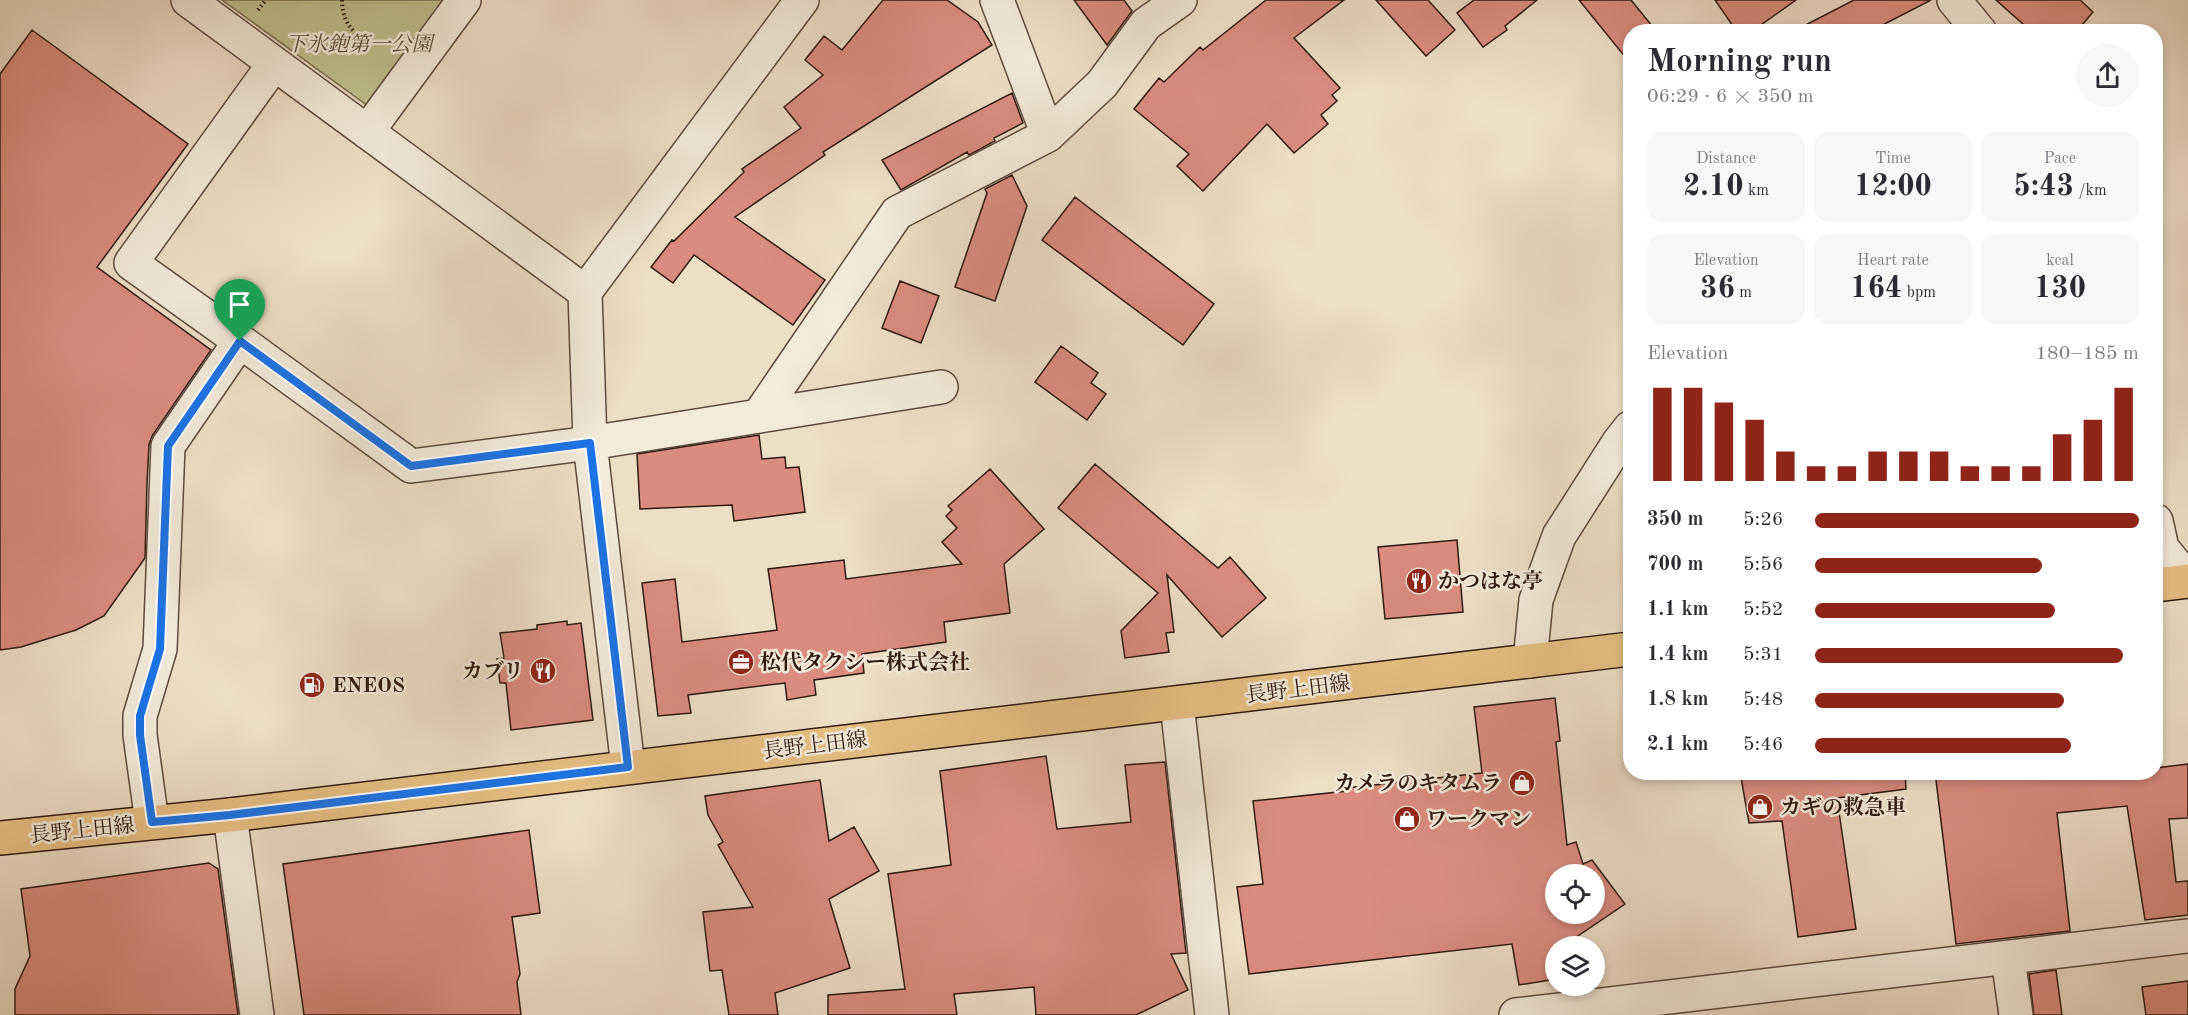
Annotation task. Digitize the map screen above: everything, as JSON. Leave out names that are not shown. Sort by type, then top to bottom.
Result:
[{"type":"main road","points":[[2163,584],[2188,580]]},
{"type":"main road","name":"長野上田線","points":[[0,838],[230,815],[1623,650]]},
{"type":"street","points":[[188,0],[585,292]]},
{"type":"street","points":[[367,132],[464,0]]},
{"type":"street","points":[[628,767],[590,443],[585,292],[802,0]]},
{"type":"street","points":[[997,0],[1048,135]]},
{"type":"street","points":[[760,414],[897,213],[1048,135],[1102,84],[1146,24],[1180,0]]},
{"type":"street","points":[[1954,0],[1974,24]]},
{"type":"street","points":[[274,64],[131,263],[411,466],[590,443],[760,414],[941,387]]},
{"type":"street","points":[[152,822],[140,735],[140,716],[160,649],[168,446],[240,341]]},
{"type":"street","points":[[1530,661],[1536,600],[1559,536],[1623,437]]},
{"type":"street","points":[[2163,549],[2188,580]]},
{"type":"street","points":[[1177,704],[1212,1015]]},
{"type":"street","points":[[230,815],[257,1015]]},
{"type":"street","points":[[1516,1015],[1664,1006],[2008,958],[2188,936]]},
{"type":"street","points":[[2008,958],[2016,1015]]},
{"type":"path","points":[[342,0],[342,13],[352,32],[367,42],[399,42]]},
{"type":"green space","name":"下氷鉋第一公園","points":[[222,0],[445,0],[368,106]]},
{"type":"building","points":[[883,0],[947,0],[978,22],[992,45],[823,152],[825,155],[735,217],[825,280],[793,325],[694,255],[673,283],[651,267],[672,240],[674,241],[744,172],[742,169],[801,128],[784,107],[823,75],[805,60],[824,36],[842,50]]},
{"type":"building","points":[[1074,0],[1124,0],[1132,11],[1107,45]]},
{"type":"building","points":[[1266,0],[1344,0],[1294,38],[1340,88],[1332,95],[1337,101],[1321,115],[1328,124],[1294,153],[1267,124],[1203,191],[1177,166],[1189,154],[1134,109],[1159,78],[1164,82],[1200,47],[1203,50]]},
{"type":"building","points":[[1376,0],[1428,0],[1455,30],[1426,56]]},
{"type":"building","points":[[1474,0],[1537,0],[1505,26],[1507,30],[1483,47],[1457,13]]},
{"type":"building","points":[[1579,0],[1631,0],[1650,24],[1623,24],[1623,54]]},
{"type":"building","points":[[1715,0],[1796,0],[1762,24],[1732,24]]},
{"type":"building","points":[[1854,0],[1931,0],[1884,24],[1808,24]]},
{"type":"building","points":[[1996,0],[2080,0],[2093,12],[2083,24],[2023,24]]},
{"type":"building","points":[[32,30],[188,144],[97,267],[211,350],[152,436],[149,445],[145,558],[104,616],[76,630],[21,647],[0,650],[0,74]]},
{"type":"building","points":[[1012,93],[1023,123],[994,138],[995,141],[969,155],[967,152],[901,190],[882,160]]},
{"type":"building","points":[[1012,175],[1027,206],[995,301],[955,287],[987,193],[985,189]]},
{"type":"building","points":[[1075,197],[1214,304],[1183,345],[1042,240]]},
{"type":"building","points":[[900,281],[939,296],[921,343],[882,328]]},
{"type":"building","points":[[1061,346],[1098,373],[1091,383],[1106,394],[1087,420],[1035,382]]},
{"type":"building","points":[[759,435],[762,459],[785,457],[786,468],[799,467],[805,512],[734,521],[732,505],[640,509],[637,454]]},
{"type":"building","points":[[1095,464],[1218,568],[1230,557],[1266,598],[1222,637],[1167,575],[1174,632],[1166,633],[1169,652],[1125,658],[1121,631],[1158,593],[1058,508]]},
{"type":"building","points":[[990,469],[1044,529],[1004,564],[1010,613],[944,622],[946,642],[862,654],[864,673],[814,680],[816,695],[787,700],[785,683],[688,695],[691,713],[658,716],[642,583],[675,579],[682,642],[777,630],[768,569],[844,560],[846,579],[962,564],[942,542],[957,528],[946,516],[952,510],[948,506]]},
{"type":"building","points":[[1457,540],[1463,612],[1385,619],[1378,547]]},
{"type":"building","name":"カブリ","points":[[567,621],[567,625],[581,623],[593,720],[511,730],[506,683],[500,683],[497,659],[504,658],[500,633],[537,629],[537,625]]},
{"type":"building","points":[[1555,698],[1560,741],[1556,742],[1567,845],[1576,842],[1583,864],[1545,864],[1545,924],[1595,924],[1578,936],[1545,936],[1545,981],[1519,985],[1512,944],[1249,974],[1237,887],[1263,884],[1253,801],[1482,773],[1474,707]]},
{"type":"building","points":[[1046,756],[1057,829],[1131,822],[1125,765],[1165,762],[1186,953],[1171,954],[1188,990],[1136,1015],[1036,1015],[1034,987],[954,994],[957,1015],[828,1015],[828,995],[905,989],[888,874],[951,865],[940,771]]},
{"type":"building","points":[[2188,764],[2188,818],[2169,819],[2176,882],[2188,881],[2188,915],[2145,920],[2127,806],[2057,813],[2070,931],[1956,944],[1936,780],[2163,780],[2163,767]]},
{"type":"building","points":[[820,780],[829,841],[854,827],[879,871],[829,899],[850,968],[775,993],[778,1015],[729,1015],[722,970],[710,971],[703,912],[753,907],[718,845],[723,842],[708,815],[705,796]]},
{"type":"building","points":[[1741,780],[1905,780],[1906,789],[1837,798],[1856,929],[1798,937],[1782,821],[1749,823]]},
{"type":"building","points":[[529,830],[540,913],[512,917],[520,974],[517,982],[521,1015],[304,1015],[283,864]]},
{"type":"building","points":[[1592,860],[1595,864],[1583,864]]},
{"type":"building","points":[[209,863],[218,869],[238,1015],[15,1015],[15,989],[30,956],[21,889]]},
{"type":"building","points":[[1605,877],[1625,904],[1605,918]]},
{"type":"building","points":[[2056,970],[2062,1015],[2034,1015],[2029,974]]},
{"type":"building","points":[[2188,981],[2188,1015],[2146,1015],[2142,987]]},
{"type":"place","name":"かつはな亭","points":[[1419,581]]},
{"type":"place","name":"松代タクシー株式会社","points":[[741,662]]},
{"type":"place","name":"カブリ","points":[[543,671]]},
{"type":"place","name":"ENEOS","points":[[312,685]]},
{"type":"place","name":"カメラのキタムラ","points":[[1522,783]]},
{"type":"place","name":"カギの救急車","points":[[1760,807]]},
{"type":"place","name":"ワークマン","points":[[1407,819]]},
{"type":"route","points":[[240,341],[411,466],[590,443],[628,767],[230,815],[152,822],[140,735],[140,716],[160,649],[168,446],[240,341]]}]
